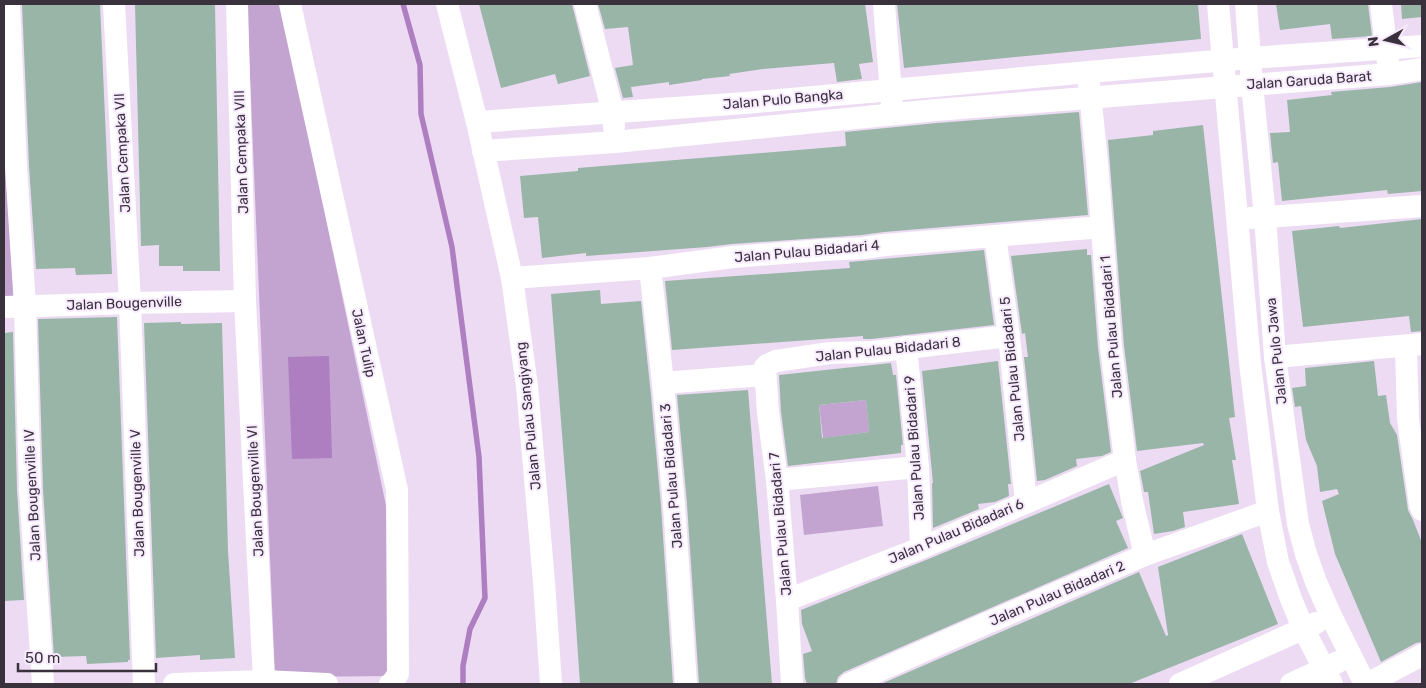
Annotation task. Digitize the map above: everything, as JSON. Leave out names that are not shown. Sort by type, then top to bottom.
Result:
[{"type":"street","name":"Jalan Bougenville IV","points":[[9,4],[10,167],[15,307],[43,684]]},
{"type":"street","name":"Jalan Cempaka VII","points":[[114,4],[130,303]]},
{"type":"street","name":"Jalan Cempaka VIII","points":[[237,4],[245,301]]},
{"type":"street","name":"Jalan Tulip","points":[[290,4],[397,490],[398,674],[390,684]]},
{"type":"street","name":"Jalan Pulau Sangiyang","points":[[447,4],[477,122],[512,278],[527,386],[551,684]]},
{"type":"street","points":[[585,4],[612,113],[615,142]]},
{"type":"street","points":[[884,4],[893,114]]},
{"type":"street","name":"Jalan Pulo Jawa","points":[[1218,4],[1250,363],[1268,511],[1278,562],[1291,599],[1303,628],[1329,677]]},
{"type":"street","name":"Jalan Pulo Jawa","points":[[1246,4],[1252,84],[1266,217],[1275,357],[1298,524],[1306,554],[1331,616],[1366,684]]},
{"type":"street","points":[[1381,4],[1389,74]]},
{"type":"street","name":"Jalan Garuda Barat","points":[[1224,60],[1422,46]]},
{"type":"street","name":"Jalan Pulo Bangka","points":[[477,122],[891,90],[1224,60]]},
{"type":"street","name":"Jalan Garuda Barat","points":[[1226,87],[1389,74],[1422,69]]},
{"type":"street","points":[[1089,72],[1090,97]]},
{"type":"street","name":"Jalan Pulo Bangka","points":[[483,151],[615,142],[936,110],[1226,87]]},
{"type":"street","name":"Jalan Pulau Bidadari 1","points":[[1090,97],[1097,162],[1111,347],[1125,460],[1132,501],[1145,555]]},
{"type":"street","points":[[1236,219],[1422,206]]},
{"type":"street","name":"Jalan Pulau Bidadari 4","points":[[512,278],[650,268],[777,253],[863,248],[1102,226]]},
{"type":"street","name":"Jalan Pulau Bidadari 5","points":[[996,236],[1009,336],[1026,502]]},
{"type":"street","name":"Jalan Pulau Bidadari 3","points":[[650,268],[674,505],[686,684]]},
{"type":"street","name":"Jalan Bougenville","points":[[15,307],[245,301]]},
{"type":"street","name":"Jalan Bougenville VI","points":[[245,301],[264,681]]},
{"type":"street","name":"Jalan Bougenville V","points":[[130,303],[144,684]]},
{"type":"street","name":"Jalan Pulau Bidadari 8","points":[[663,383],[766,370],[776,361],[830,353],[872,352],[1009,336]]},
{"type":"street","points":[[1275,357],[1414,345],[1408,419],[1422,510]]},
{"type":"street","name":"Jalan Pulau Bidadari 9","points":[[906,347],[918,467],[920,548]]},
{"type":"street","name":"Jalan Pulau Bidadari 7","points":[[766,370],[768,413],[777,480],[787,600],[792,684]]},
{"type":"street","name":"Jalan Pulau Bidadari 6","points":[[787,600],[920,548],[1125,460]]},
{"type":"street","points":[[777,480],[918,467]]},
{"type":"street","name":"Jalan Pulau Bidadari 2","points":[[849,684],[1145,555],[1268,511]]},
{"type":"street","points":[[1180,684],[1331,616]]},
{"type":"street","points":[[1291,684],[1329,677],[1351,655]]},
{"type":"street","points":[[1366,684],[1422,655]]},
{"type":"street","points":[[174,684],[264,681],[327,684]]},
{"type":"shaded area","points":[[247,4],[281,4],[393,539],[401,676],[275,677]]},
{"type":"shaded area","points":[[4,167],[16,167],[25,306],[4,307]]},
{"type":"shaded area","points":[[329,356],[332,458],[292,459],[288,357]]},
{"type":"shaded area","points":[[866,400],[869,432],[823,438],[819,405]]},
{"type":"shaded area","points":[[878,486],[883,526],[804,535],[800,495]]},
{"type":"building","points":[[22,4],[100,4],[112,274],[76,275],[75,268],[36,269],[29,166]]},
{"type":"building","points":[[135,4],[215,4],[220,271],[183,271],[183,266],[159,266],[159,245],[141,246]]},
{"type":"building","points":[[479,4],[572,4],[590,76],[558,84],[555,74],[501,88]]},
{"type":"building","points":[[598,4],[865,4],[873,62],[859,64],[862,79],[837,82],[834,63],[763,69],[669,85],[669,82],[631,87],[633,97],[623,98],[615,68],[633,65],[628,27],[605,29]]},
{"type":"building","points":[[897,4],[1198,4],[1201,39],[904,68]]},
{"type":"building","points":[[1276,4],[1368,4],[1372,36],[1332,39],[1330,24],[1280,30]]},
{"type":"building","points":[[1401,4],[1422,4],[1422,17],[1402,19]]},
{"type":"building","points":[[1422,82],[1422,191],[1388,194],[1387,190],[1282,201],[1278,162],[1273,163],[1270,133],[1290,132],[1287,100],[1332,95],[1331,92]]},
{"type":"building","points":[[1079,112],[1088,215],[862,235],[586,256],[586,253],[542,258],[538,217],[524,218],[520,176],[578,171],[578,168],[846,146],[845,132]]},
{"type":"building","points":[[1203,125],[1235,417],[1229,418],[1236,460],[1232,460],[1239,504],[1183,512],[1185,527],[1154,534],[1148,492],[1144,492],[1140,471],[1204,445],[1203,443],[1137,451],[1124,346],[1108,140],[1153,135],[1153,131]]},
{"type":"building","points":[[1422,219],[1422,331],[1411,332],[1409,316],[1303,327],[1292,231]]},
{"type":"building","points":[[1087,249],[1087,255],[1091,255],[1098,348],[1111,452],[1102,456],[1076,459],[1077,466],[1045,480],[1037,481],[1024,357],[1028,357],[1025,333],[1022,334],[1011,256]]},
{"type":"building","points":[[984,250],[994,325],[871,339],[863,339],[863,336],[672,350],[665,281],[850,268],[849,262]]},
{"type":"building","points":[[600,290],[601,304],[641,301],[661,506],[673,684],[580,684],[551,294]]},
{"type":"building","points":[[117,317],[130,660],[128,662],[87,664],[86,656],[54,657],[43,489],[38,319]]},
{"type":"building","points":[[181,322],[181,324],[222,323],[228,551],[235,658],[200,660],[200,655],[156,658],[144,323]]},
{"type":"building","points":[[13,332],[17,490],[24,600],[4,601],[4,333]]},
{"type":"building","points":[[998,361],[1011,484],[1008,484],[1009,496],[995,502],[978,504],[979,509],[933,528],[933,483],[922,371]]},
{"type":"building","points":[[1374,361],[1378,396],[1386,395],[1390,423],[1397,435],[1408,510],[1422,543],[1422,642],[1416,643],[1381,662],[1335,554],[1322,501],[1339,494],[1337,489],[1320,492],[1317,466],[1306,440],[1301,406],[1295,407],[1292,388],[1306,386],[1305,368]]},
{"type":"building","points":[[891,363],[893,375],[896,375],[903,445],[901,445],[901,453],[788,466],[781,412],[779,375]],"holes":[[[866,400],[869,432],[822,438],[819,405]]]},
{"type":"building","points":[[748,390],[772,684],[699,684],[687,504],[677,395]]},
{"type":"building","points":[[1109,484],[1123,518],[1116,521],[1128,548],[844,672],[838,677],[836,684],[807,684],[803,654],[812,651],[802,624],[801,610]]},
{"type":"building","points":[[1242,534],[1278,624],[1129,684],[881,684],[1139,572],[1166,636],[1168,635],[1158,567]]},
{"type":"waterway","points":[[403,4],[420,65],[421,114],[452,247],[479,457],[485,598],[470,629],[463,666],[463,684]]}]
